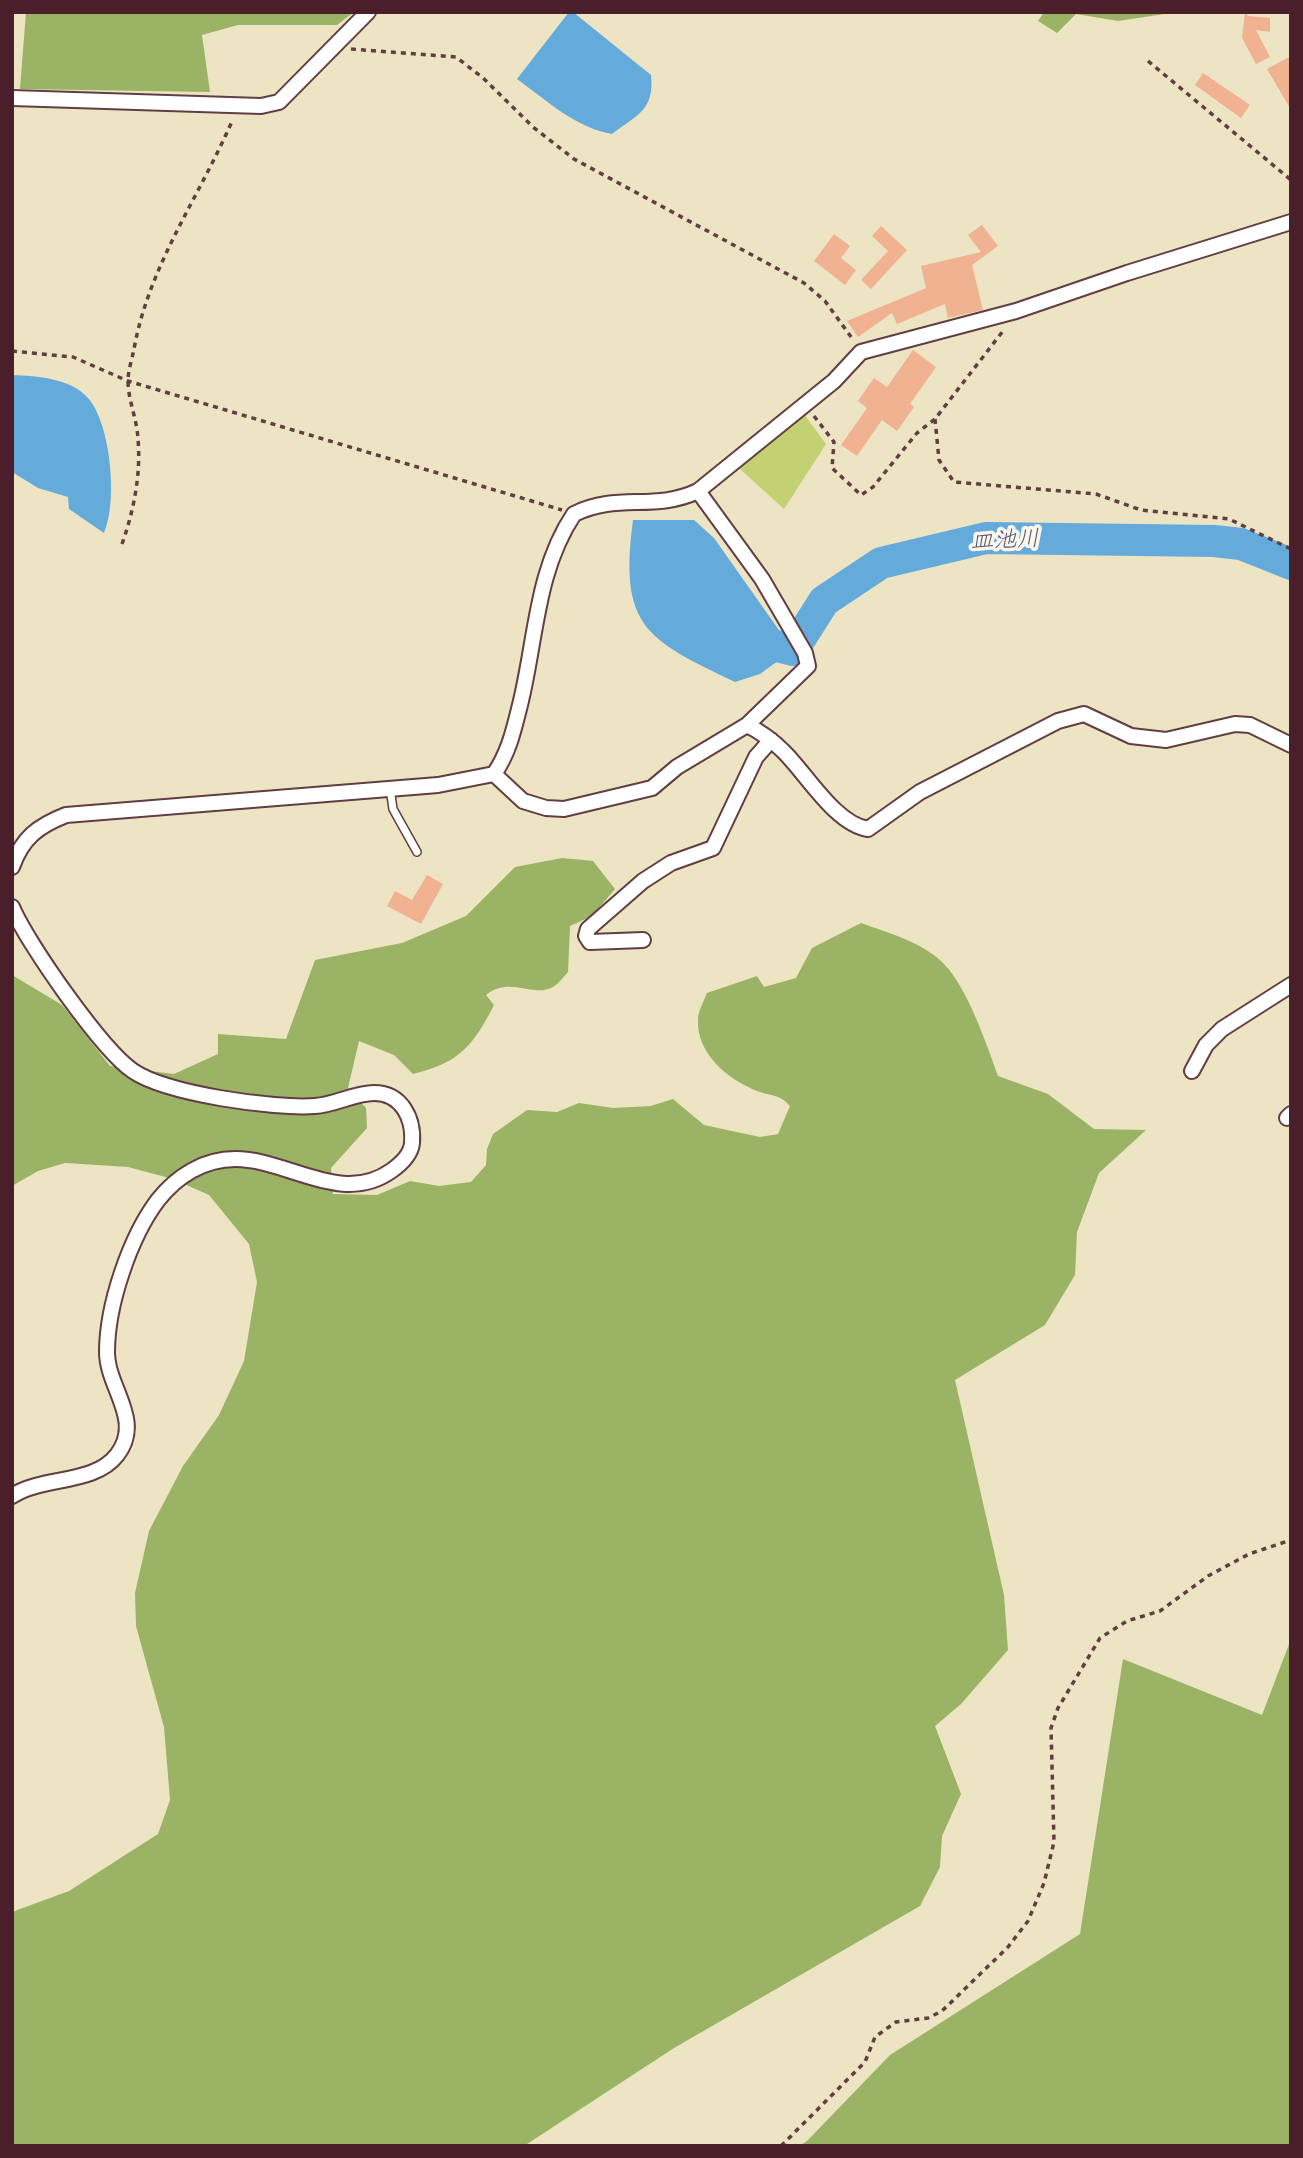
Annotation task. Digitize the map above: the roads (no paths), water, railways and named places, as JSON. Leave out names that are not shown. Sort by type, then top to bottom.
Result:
[{"type":"street","points":[[12,98],[240,105],[279,102],[335,43],[369,12]]},
{"type":"street","points":[[12,867],[24,839],[48,821],[66,815],[438,785],[494,774],[510,746],[527,678],[549,562],[574,514],[611,501],[675,502],[698,491],[806,404],[861,352],[1016,312],[1128,273],[1291,222]]},
{"type":"street","points":[[494,774],[523,801],[546,808],[564,809],[652,788],[677,767],[747,725],[808,666],[806,653],[762,579],[698,491]]},
{"type":"street","points":[[747,725],[771,740],[826,802],[861,828],[868,829],[920,792],[1058,721],[1084,714],[1131,736],[1166,740],[1235,724],[1251,725],[1291,745]]},
{"type":"street","points":[[643,940],[590,942],[586,936],[588,929],[643,881],[671,863],[713,848],[756,757],[771,740]]},
{"type":"street","points":[[12,907],[22,929],[77,1008],[109,1048],[133,1072],[163,1084],[228,1099],[281,1106],[317,1107],[375,1093],[397,1101],[410,1116],[413,1133],[412,1149],[401,1164],[387,1174],[352,1186],[264,1163],[236,1159],[215,1161],[178,1179],[165,1191],[138,1231],[122,1275],[109,1329],[107,1365],[128,1425],[121,1449],[116,1456],[86,1474],[22,1489],[12,1496]]},
{"type":"street","points":[[1192,1071],[1206,1045],[1222,1029],[1291,985]]},
{"type":"lane","points":[[390,788],[393,809],[417,852]]},
{"type":"water","points":[[569,12],[573,12],[651,75],[650,97],[646,105],[636,117],[612,134],[586,126],[517,79]]},
{"type":"water","points":[[12,375],[63,382],[81,391],[96,410],[107,444],[110,464],[111,502],[104,533],[69,509],[68,497],[38,488],[12,472]]},
{"type":"water","points":[[633,520],[694,520],[714,538],[793,650],[760,674],[735,682],[659,640],[645,625],[635,607],[630,584]]},
{"type":"waterway","name":"皿池川","points":[[752,640],[793,650],[824,601],[881,563],[986,538],[1214,541],[1241,544],[1291,564]]}]
